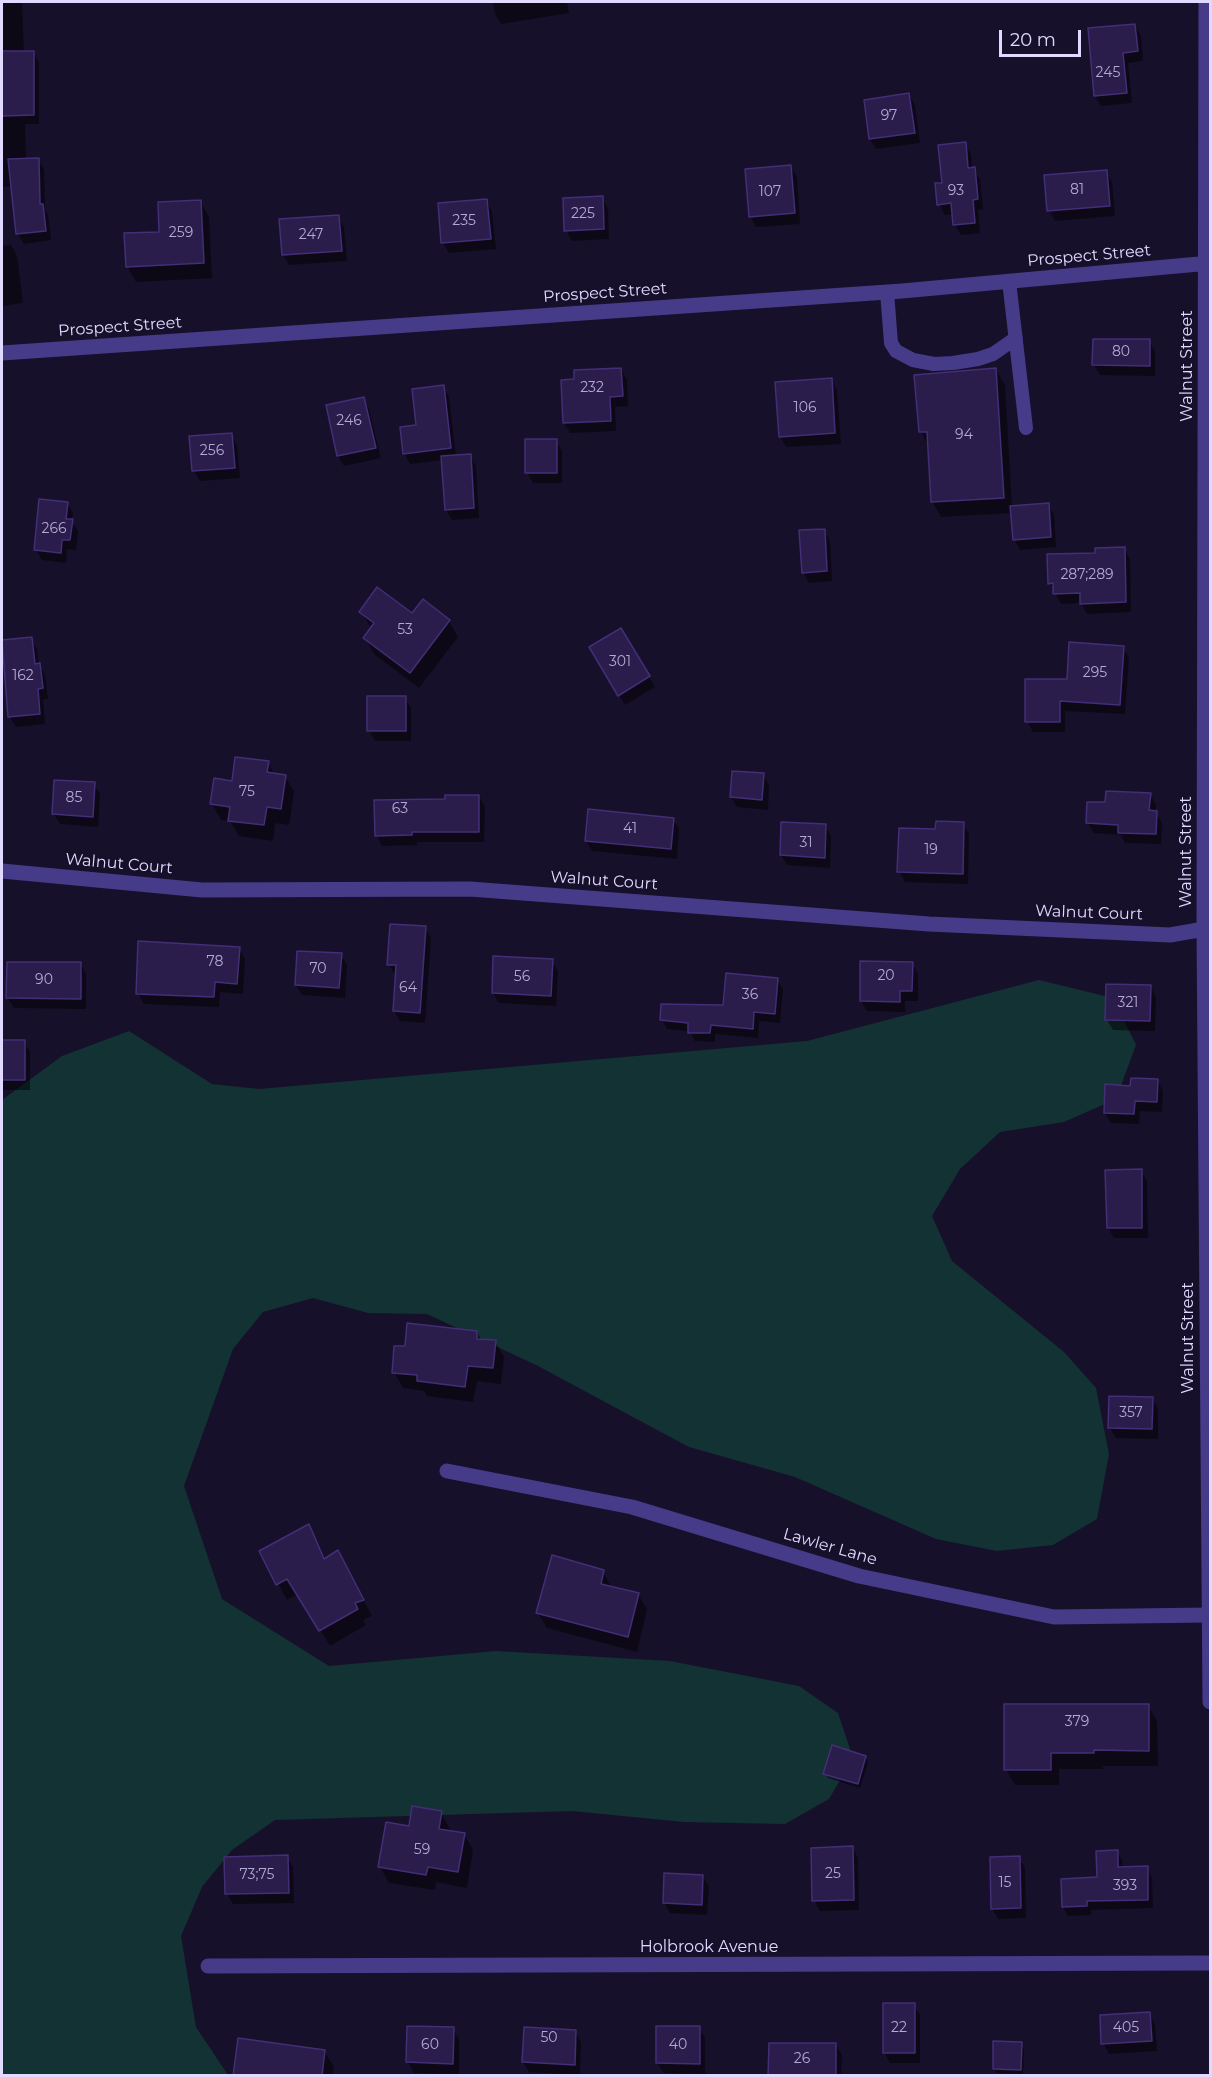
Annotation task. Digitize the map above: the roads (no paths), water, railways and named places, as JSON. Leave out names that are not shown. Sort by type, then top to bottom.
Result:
[{"type":"street","name":"Walnut Street","points":[[1206,2],[1210,1702]]},
{"type":"street","name":"Prospect Street","points":[[2,353],[887,292],[1208,263]]},
{"type":"street","name":"Walnut Court","points":[[2,871],[202,890],[470,889],[929,924],[1170,935],[1207,929]]},
{"type":"street","name":"Lawler Lane","points":[[447,1471],[632,1507],[859,1576],[1054,1617],[1209,1615]]},
{"type":"street","name":"Holbrook Avenue","points":[[208,1966],[1210,1963]]},
{"type":"lane","points":[[1009,281],[1026,428]]},
{"type":"lane","points":[[887,292],[891,343],[896,351],[913,360],[934,364],[978,359],[993,354],[1016,338]]}]
